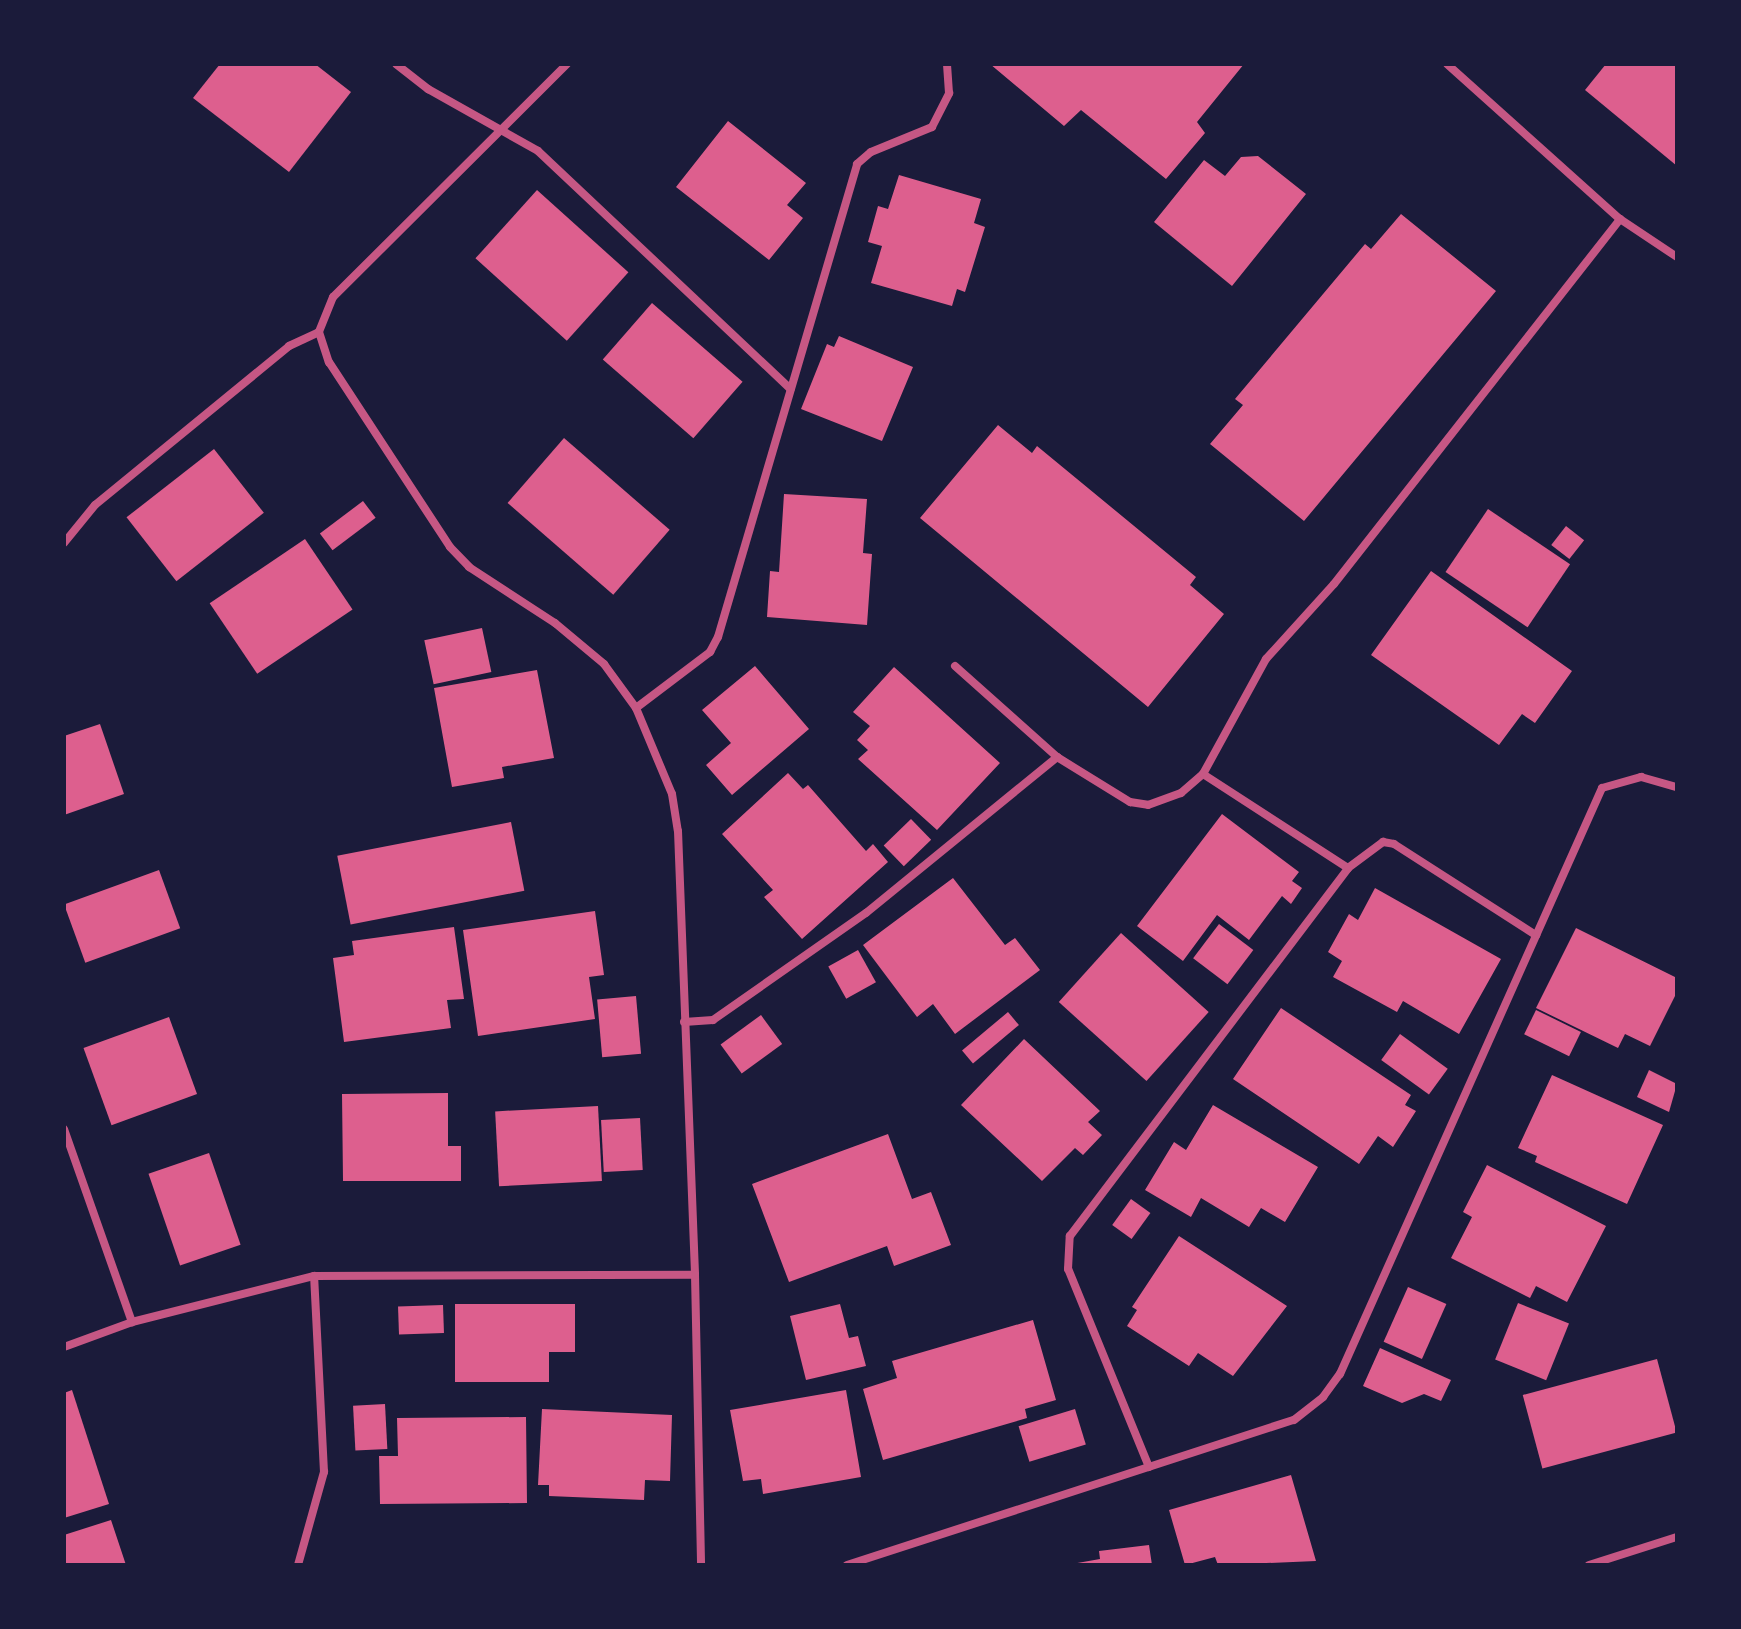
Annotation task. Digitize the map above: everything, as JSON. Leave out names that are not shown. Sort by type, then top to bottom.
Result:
[{"type":"street","points":[[396,64],[500,131],[538,151],[791,389]]},
{"type":"street","points":[[567,64],[333,297],[319,332],[329,362],[450,547],[469,567],[555,623],[604,664],[636,708],[672,794],[678,831],[695,1275],[701,1565]]},
{"type":"street","points":[[636,708],[710,652],[718,637],[857,164],[871,152],[932,127],[949,93],[947,64]]},
{"type":"street","points":[[1447,64],[1620,219],[1677,257]]},
{"type":"street","points":[[955,666],[1057,757],[1130,802],[1148,805],[1181,793],[1203,774],[1266,659],[1334,584],[1620,219]]},
{"type":"street","points":[[64,543],[107,495],[289,346],[319,332]]},
{"type":"street","points":[[684,1022],[713,1020],[866,913],[1057,757]]},
{"type":"street","points":[[1203,774],[1348,868]]},
{"type":"street","points":[[847,1565],[1294,1420],[1331,1386],[1602,788],[1641,777],[1677,787]]},
{"type":"street","points":[[1149,1467],[1068,1269],[1070,1236],[1348,868],[1383,842],[1394,844],[1536,935]]},
{"type":"street","points":[[64,1129],[132,1322]]},
{"type":"street","points":[[64,1347],[132,1322],[314,1276],[695,1275]]},
{"type":"street","points":[[298,1565],[324,1472],[314,1276]]},
{"type":"street","points":[[1589,1565],[1677,1537]]},
{"type":"building","points":[[220,64],[315,64],[351,92],[289,172],[193,98]]},
{"type":"building","points":[[990,64],[1244,64],[1197,122],[1205,133],[1166,179],[1081,110],[1064,126]]},
{"type":"building","points":[[1606,64],[1677,64],[1677,166],[1585,90]]},
{"type":"building","points":[[728,121],[806,183],[787,205],[803,218],[769,260],[676,187]]},
{"type":"building","points":[[1258,156],[1306,194],[1232,286],[1154,222],[1204,160],[1225,176],[1241,157]]},
{"type":"building","points":[[899,175],[981,199],[974,223],[985,227],[965,292],[957,289],[952,306],[871,283],[882,246],[868,242],[878,206],[888,209]]},
{"type":"building","points":[[537,190],[628,272],[567,341],[475,258]]},
{"type":"building","points":[[1401,214],[1496,291],[1304,521],[1210,444],[1243,405],[1235,399],[1365,244],[1371,249]]},
{"type":"building","points":[[652,303],[743,382],[693,438],[603,360]]},
{"type":"building","points":[[839,336],[913,367],[882,441],[801,409],[827,344],[834,347]]},
{"type":"building","points":[[998,425],[1032,453],[1037,446],[1196,577],[1190,585],[1224,614],[1148,707],[920,518]]},
{"type":"building","points":[[564,438],[670,530],[613,595],[508,503]]},
{"type":"building","points":[[214,449],[264,513],[176,581],[127,517]]},
{"type":"building","points":[[784,494],[867,499],[863,553],[872,554],[867,625],[767,617],[770,571],[779,572]]},
{"type":"building","points":[[363,501],[376,518],[333,550],[320,533]]},
{"type":"building","points":[[1488,509],[1570,564],[1528,627],[1446,572]]},
{"type":"building","points":[[1566,526],[1584,540],[1569,559],[1551,545]]},
{"type":"building","points":[[305,539],[353,609],[257,674],[210,603]]},
{"type":"building","points":[[1431,571],[1572,671],[1535,723],[1522,714],[1499,745],[1371,655]]},
{"type":"building","points":[[482,628],[491,672],[434,684],[424,640]]},
{"type":"building","points":[[755,666],[809,729],[732,795],[706,765],[731,743],[702,710]]},
{"type":"building","points":[[894,667],[1000,763],[937,830],[858,759],[868,750],[857,740],[870,726],[853,712]]},
{"type":"building","points":[[537,670],[554,758],[502,767],[504,778],[452,787],[434,688]]},
{"type":"building","points":[[100,724],[124,794],[64,815],[64,736]]},
{"type":"building","points":[[788,773],[803,789],[808,785],[866,851],[873,844],[888,862],[802,939],[764,897],[773,890],[722,834]]},
{"type":"building","points":[[1222,814],[1299,872],[1292,881],[1302,888],[1291,904],[1282,896],[1249,940],[1217,915],[1183,961],[1137,926]]},
{"type":"building","points":[[911,819],[931,840],[904,866],[884,845]]},
{"type":"building","points":[[511,822],[524,891],[351,924],[337,856]]},
{"type":"building","points":[[159,870],[180,928],[85,963],[64,905]]},
{"type":"building","points":[[953,878],[1005,945],[1015,938],[1040,970],[955,1034],[933,1004],[917,1017],[863,945]]},
{"type":"building","points":[[1375,888],[1501,959],[1459,1034],[1403,1001],[1397,1012],[1333,977],[1342,961],[1328,952],[1349,914],[1358,920]]},
{"type":"building","points":[[595,911],[604,975],[589,977],[595,1019],[478,1036],[463,930]]},
{"type":"building","points":[[1219,924],[1253,950],[1227,984],[1193,958]]},
{"type":"building","points":[[454,927],[464,999],[447,1000],[451,1028],[344,1042],[333,958],[354,955],[352,941]]},
{"type":"building","points":[[1576,928],[1677,978],[1677,992],[1650,1046],[1625,1034],[1618,1048],[1536,1008]]},
{"type":"building","points":[[1121,933],[1209,1012],[1146,1081],[1059,1002]]},
{"type":"building","points":[[858,950],[876,982],[846,999],[828,966]]},
{"type":"building","points":[[636,996],[641,1054],[602,1057],[597,999]]},
{"type":"building","points":[[1281,1008],[1411,1095],[1405,1105],[1416,1111],[1393,1147],[1378,1136],[1359,1164],[1233,1079]]},
{"type":"building","points":[[1536,1010],[1581,1032],[1569,1056],[1524,1034]]},
{"type":"building","points":[[1008,1012],[1019,1025],[973,1064],[962,1051]]},
{"type":"building","points":[[761,1015],[782,1044],[742,1074],[721,1044]]},
{"type":"building","points":[[169,1017],[197,1094],[112,1125],[83,1048]]},
{"type":"building","points":[[1400,1034],[1448,1069],[1429,1095],[1381,1060]]},
{"type":"building","points":[[1024,1039],[1100,1111],[1088,1122],[1102,1135],[1083,1155],[1075,1148],[1042,1181],[961,1105]]},
{"type":"building","points":[[1649,1070],[1677,1084],[1669,1112],[1637,1097]]},
{"type":"building","points":[[1552,1075],[1663,1125],[1627,1204],[1535,1162],[1537,1156],[1518,1148]]},
{"type":"building","points":[[448,1093],[448,1146],[461,1146],[461,1181],[343,1181],[342,1094]]},
{"type":"building","points":[[1213,1105],[1318,1167],[1285,1222],[1261,1208],[1249,1227],[1201,1198],[1191,1217],[1145,1190],[1174,1142],[1186,1150]]},
{"type":"building","points":[[598,1106],[602,1181],[499,1186],[495,1111]]},
{"type":"building","points":[[640,1118],[643,1170],[604,1172],[601,1120]]},
{"type":"building","points":[[888,1134],[912,1199],[931,1192],[951,1245],[894,1266],[887,1246],[789,1282],[752,1184]]},
{"type":"building","points":[[209,1153],[241,1245],[180,1266],[148,1174]]},
{"type":"building","points":[[1487,1165],[1606,1226],[1567,1302],[1536,1286],[1530,1298],[1451,1258],[1472,1217],[1463,1212]]},
{"type":"building","points":[[1131,1199],[1150,1213],[1132,1239],[1112,1225]]},
{"type":"building","points":[[1179,1236],[1287,1306],[1233,1376],[1198,1353],[1189,1366],[1127,1326],[1137,1310],[1132,1307]]},
{"type":"building","points":[[1408,1287],[1446,1304],[1422,1359],[1384,1342]]},
{"type":"building","points":[[1518,1303],[1569,1324],[1546,1380],[1495,1360]]},
{"type":"building","points":[[455,1304],[575,1304],[575,1352],[549,1352],[549,1382],[455,1382]]},
{"type":"building","points":[[840,1304],[849,1338],[858,1336],[866,1366],[806,1380],[790,1316]]},
{"type":"building","points":[[443,1305],[444,1333],[399,1335],[398,1307]]},
{"type":"building","points":[[1033,1320],[1056,1400],[1025,1409],[1027,1418],[883,1460],[863,1389],[897,1378],[892,1361]]},
{"type":"building","points":[[1380,1348],[1451,1380],[1441,1401],[1424,1394],[1402,1403],[1363,1386]]},
{"type":"building","points":[[1657,1359],[1677,1432],[1542,1468],[1523,1395]]},
{"type":"building","points":[[72,1390],[109,1504],[64,1518],[64,1393]]},
{"type":"building","points":[[846,1390],[861,1477],[763,1494],[761,1479],[743,1481],[730,1410]]},
{"type":"building","points":[[385,1404],[387,1449],[355,1451],[353,1406]]},
{"type":"building","points":[[542,1409],[672,1415],[670,1481],[645,1480],[644,1500],[549,1496],[549,1485],[538,1485]]},
{"type":"building","points":[[1075,1409],[1086,1444],[1029,1462],[1019,1426]]},
{"type":"building","points":[[526,1417],[527,1503],[380,1504],[379,1456],[398,1456],[397,1418]]},
{"type":"building","points":[[1291,1475],[1316,1561],[1218,1565],[1215,1557],[1185,1565],[1169,1510]]},
{"type":"building","points":[[111,1520],[126,1565],[64,1565],[64,1535]]},
{"type":"building","points":[[1149,1545],[1152,1565],[1066,1565],[1100,1559],[1099,1551]]}]
